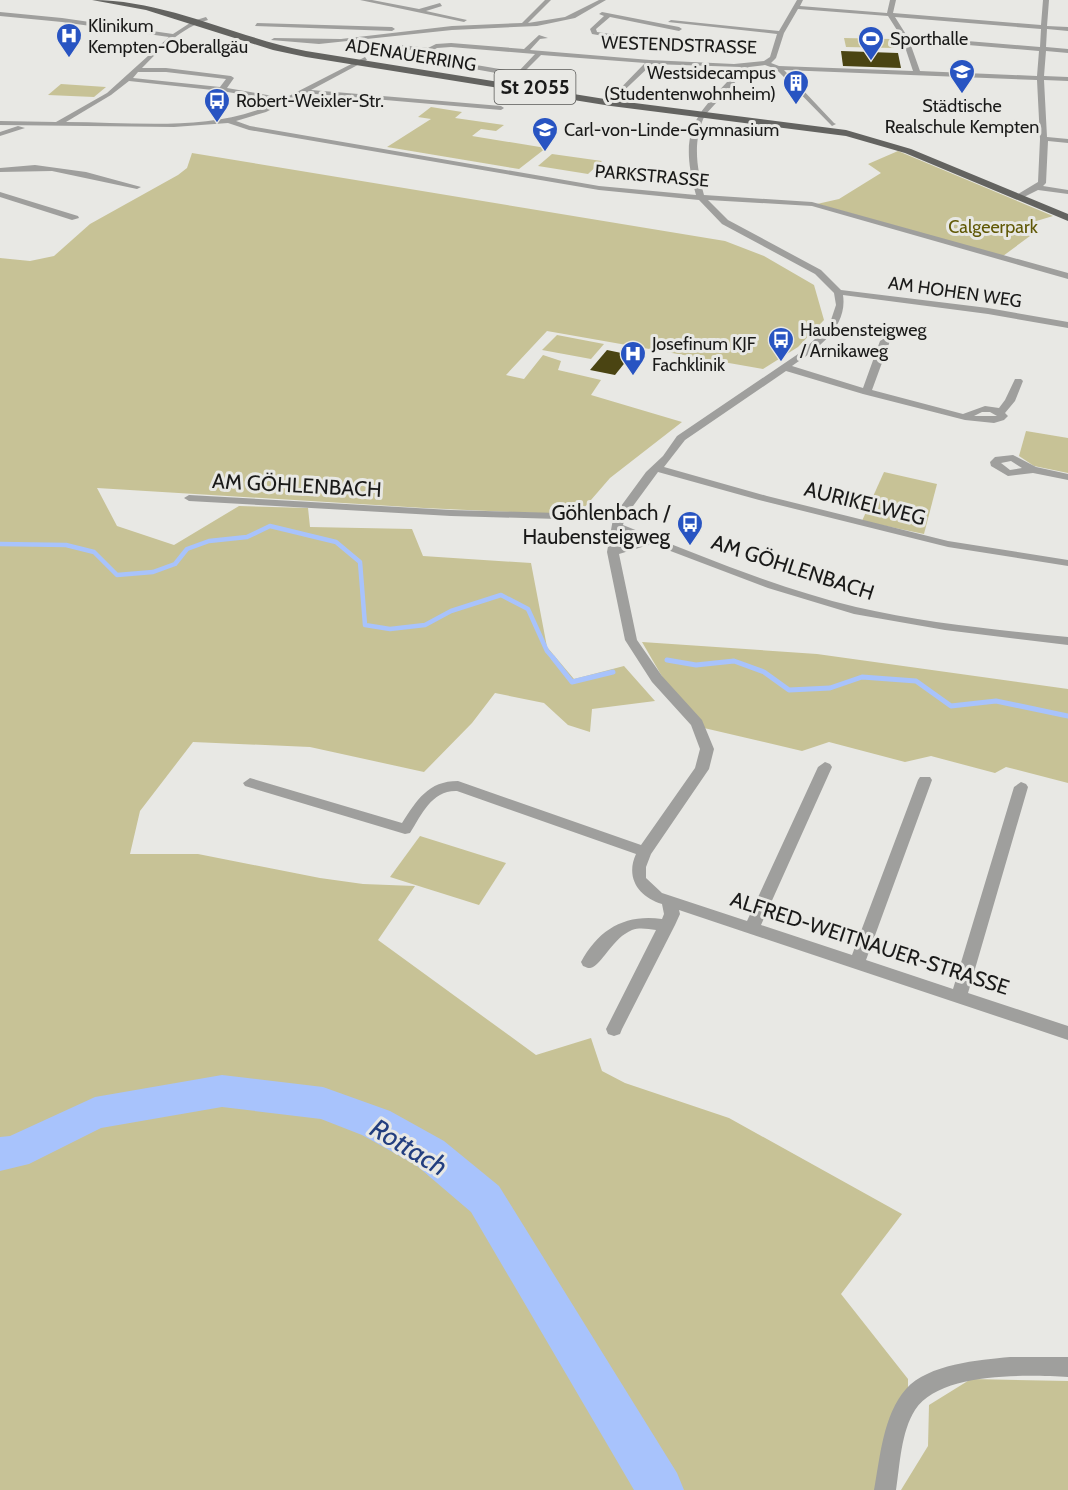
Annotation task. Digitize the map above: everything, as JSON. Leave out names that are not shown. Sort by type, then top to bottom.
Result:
[{"type":"main road","name":"ADENAUERRING","points":[[96,0],[147,8],[276,48],[808,127],[883,142],[1021,195],[1068,210]]},
{"type":"main road","name":"ADENAUERRING","points":[[127,0],[175,9],[274,40],[362,61],[600,101],[832,124],[895,141],[1021,195],[1068,218]]},
{"type":"street","points":[[363,0],[452,19],[509,24]]},
{"type":"street","points":[[525,23],[548,0]]},
{"type":"street","points":[[274,40],[331,41],[559,21],[587,10],[603,0]]},
{"type":"street","points":[[893,0],[890,14],[905,38],[917,72]]},
{"type":"street","points":[[1021,195],[1037,188],[1042,183],[1044,139],[1040,78],[1046,0]]},
{"type":"street","points":[[766,63],[773,58],[782,33],[798,3],[890,14],[1068,28]]},
{"type":"street","points":[[417,12],[440,5]]},
{"type":"street","points":[[587,10],[679,29]]},
{"type":"street","points":[[0,14],[62,20],[174,36]]},
{"type":"street","points":[[609,15],[593,29],[594,33],[641,41]]},
{"type":"street","points":[[57,124],[99,101],[128,80],[149,55],[195,22],[206,19]]},
{"type":"street","points":[[671,22],[782,33]]},
{"type":"street","points":[[257,25],[394,29],[411,33]]},
{"type":"street","points":[[376,54],[401,47],[409,40],[411,33]]},
{"type":"street","points":[[526,51],[539,37],[545,38]]},
{"type":"street","points":[[905,38],[1068,51]]},
{"type":"street","points":[[327,53],[318,47],[331,41]]},
{"type":"street","points":[[769,41],[778,42]]},
{"type":"street","name":"WESTENDSTRASSE","points":[[401,47],[428,50],[436,46],[451,45],[650,62],[746,66],[766,63],[778,68],[1068,79]]},
{"type":"street","points":[[428,50],[420,57],[520,74],[540,52]]},
{"type":"street","points":[[0,123],[174,124],[229,121],[264,111],[362,61]]},
{"type":"street","points":[[613,99],[650,62]]},
{"type":"street","points":[[614,1029],[672,914],[663,899],[644,886],[637,874],[638,863],[702,769],[707,750],[697,723],[657,679],[631,640],[613,552],[618,522],[656,468],[667,458],[681,438],[804,354],[833,327],[840,305],[838,292],[818,272],[726,222],[701,197],[694,172],[692,150],[697,124],[704,112],[746,66]]},
{"type":"street","points":[[778,68],[832,124]]},
{"type":"street","points":[[137,70],[166,70],[231,78],[222,89]]},
{"type":"street","points":[[128,80],[222,89],[287,100]]},
{"type":"street","points":[[303,91],[501,108]]},
{"type":"street","name":"PARKSTRASSE","points":[[229,121],[249,128],[557,182],[660,195],[812,204],[1068,276]]},
{"type":"street","points":[[0,134],[38,124]]},
{"type":"street","points":[[1044,139],[1068,141]]},
{"type":"street","points":[[0,170],[49,169],[137,187]]},
{"type":"street","points":[[1037,188],[1068,192]]},
{"type":"street","points":[[0,194],[75,218]]},
{"type":"street","name":"AM HOHEN WEG","points":[[838,292],[988,311],[1068,325]]},
{"type":"street","points":[[866,392],[885,341]]},
{"type":"street","points":[[785,367],[866,392],[990,420],[1000,419],[1003,416],[1000,413],[1010,401],[1018,381]]},
{"type":"street","name":"AURIKELWEG","points":[[656,468],[762,498],[937,541],[1068,563]]},
{"type":"street","points":[[1033,470],[1068,477]]},
{"type":"street","name":"AM GÖHLENBACH","points":[[189,498],[452,513],[558,516],[597,513],[651,541],[824,602],[956,629],[1068,641]]},
{"type":"street","points":[[613,552],[651,541]]},
{"type":"street","points":[[752,928],[825,767]]},
{"type":"street","points":[[857,963],[925,780]]},
{"type":"street","points":[[250,783],[405,830],[431,792],[438,786],[458,786],[644,852]]},
{"type":"street","points":[[959,996],[1021,787]]},
{"type":"street","name":"ALFRED-WEITNAUER-STRASSE","points":[[663,899],[1068,1031]]},
{"type":"street","points":[[589,962],[605,941],[615,933],[636,923],[667,925]]},
{"type":"street","points":[[885,1490],[897,1427],[915,1394],[933,1383],[969,1370],[1068,1367]]},
{"type":"green space","points":[[844,38],[891,39],[894,48],[846,47]]},
{"type":"green space","points":[[61,84],[106,87],[94,97],[48,95]]},
{"type":"green space","points":[[431,107],[462,112],[455,118],[504,125],[496,131],[481,129],[472,136],[546,148],[519,169],[387,147],[431,119],[418,117]]},
{"type":"green space","name":"Calgeerpark","points":[[898,151],[1053,216],[1020,226],[1030,236],[1003,256],[817,204],[839,199],[881,173],[868,164]]},
{"type":"green space","points":[[192,153],[725,241],[764,256],[814,285],[824,320],[798,347],[763,369],[547,331],[506,375],[524,379],[543,355],[561,361],[558,370],[601,380],[591,395],[682,422],[610,478],[578,515],[97,488],[117,526],[174,545],[239,506],[308,508],[310,527],[412,529],[423,556],[531,563],[547,647],[574,679],[624,666],[655,701],[592,709],[590,732],[568,725],[544,703],[495,693],[472,723],[424,772],[310,747],[193,742],[140,811],[130,854],[198,854],[320,878],[363,884],[415,886],[378,940],[536,1055],[591,1038],[602,1071],[625,1083],[729,1118],[902,1214],[841,1294],[908,1379],[908,1391],[879,1490],[0,1490],[0,258],[30,261],[54,256],[90,224],[178,175],[187,168]]},
{"type":"green space","points":[[552,154],[602,161],[588,174],[538,166]]},
{"type":"green space","points":[[557,335],[604,344],[591,359],[542,350]]},
{"type":"green space","points":[[1026,431],[1068,438],[1068,473],[1034,466],[1019,456]]},
{"type":"green space","points":[[884,472],[937,484],[924,534],[862,521]]},
{"type":"green space","points":[[642,642],[817,654],[1068,689],[1068,783],[1006,767],[995,773],[931,756],[905,762],[829,742],[802,751],[704,728],[667,685]]},
{"type":"green space","points":[[420,836],[506,863],[479,905],[390,877]]},
{"type":"green space","points":[[971,1379],[1068,1381],[1068,1490],[901,1490],[928,1446],[929,1405]]},
{"type":"building","name":"Sporthalle","points":[[841,51],[898,53],[901,68],[843,66]]},
{"type":"building","points":[[607,350],[631,355],[615,375],[590,370]]},
{"type":"waterway","points":[[0,544],[66,545],[94,552],[117,575],[153,572],[175,564],[187,549],[209,541],[247,537],[270,526],[336,542],[360,562],[365,625],[390,629],[425,625],[451,611],[501,595],[528,609],[547,651],[554,659]]},
{"type":"waterway","points":[[553,658],[572,682],[613,672]]},
{"type":"waterway","points":[[667,660],[696,665],[734,661],[764,672],[789,690],[830,688],[862,677],[916,681],[951,706],[996,701],[1068,716]]},
{"type":"waterway","name":"Rottach","points":[[0,1154],[15,1152],[95,1113],[222,1091],[323,1103],[376,1123],[430,1153],[485,1199],[660,1490]]},
{"type":"place","name":"Klinikum Kempten-Oberallgäu","points":[[69,59]]},
{"type":"place","name":"Sporthalle","points":[[871,62]]},
{"type":"place","name":"Städtische Realschule Kempten","points":[[962,95]]},
{"type":"place","name":"Westsidecampus (Studentenwohnheim)","points":[[796,106]]},
{"type":"place","name":"Robert-Weixler-Str.","points":[[217,124]]},
{"type":"place","name":"Carl-von-Linde-Gymnasium","points":[[545,153]]},
{"type":"place","name":"Haubensteigweg / Arnikaweg","points":[[781,363]]},
{"type":"place","name":"Josefinum KJF Fachklinik","points":[[633,377]]},
{"type":"place","name":"Göhlenbach / Haubensteigweg","points":[[690,547]]}]
